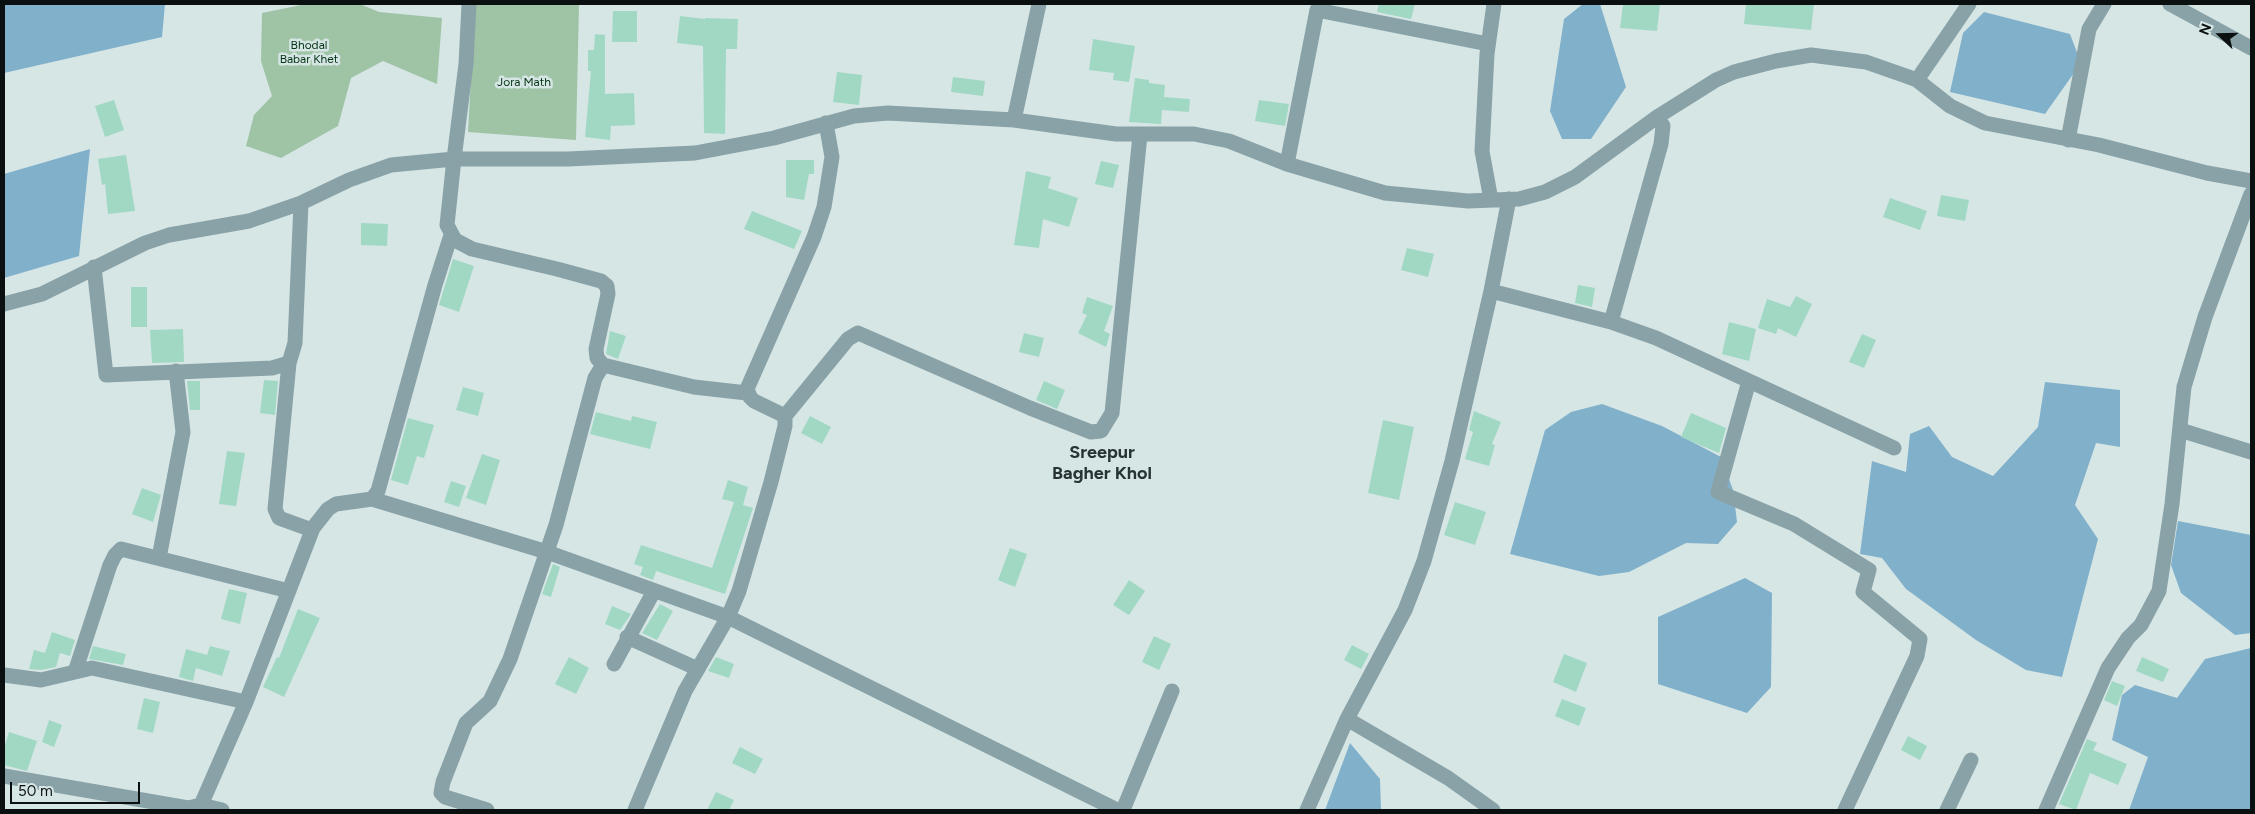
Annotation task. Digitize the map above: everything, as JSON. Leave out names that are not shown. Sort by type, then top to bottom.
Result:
[{"type":"street","points":[[469,4],[466,64],[447,225],[451,235],[455,240],[472,248],[558,269],[605,284],[608,294],[596,349],[597,358],[603,365],[700,388],[747,393],[754,401],[785,416]]},
{"type":"street","points":[[1014,120],[1039,4]]},
{"type":"street","points":[[1491,200],[1482,151],[1488,44],[1494,4]]},
{"type":"street","points":[[1917,80],[1969,4]]},
{"type":"street","points":[[2068,140],[2089,29],[2104,4]]},
{"type":"street","points":[[2170,4],[2251,48]]},
{"type":"street","points":[[1287,164],[1317,10],[1488,44]]},
{"type":"street","points":[[4,304],[34,297],[145,243],[169,235],[249,221],[301,204],[349,180],[391,165],[454,159],[568,159],[674,155],[774,138],[854,116],[888,113],[1014,120],[1091,132],[1140,135],[1166,133],[1215,138],[1245,146],[1287,164],[1384,193],[1468,201],[1509,199],[1545,192],[1563,184],[1657,117],[1716,80],[1734,72],[1796,56],[1828,56],[1866,62],[1917,80],[1950,106],[1985,123],[2099,145],[2207,173],[2251,181]]},
{"type":"street","points":[[1611,322],[1661,144],[1663,126],[1657,117]]},
{"type":"street","points":[[747,393],[755,368],[814,237],[824,207],[832,158],[826,123]]},
{"type":"street","points":[[635,810],[674,714],[728,618],[759,524],[785,426],[785,416],[848,339],[858,333],[1030,408],[1091,432],[1101,431],[1112,413],[1140,135]]},
{"type":"street","points":[[2046,810],[2108,668],[2128,638],[2142,625],[2159,591],[2164,569],[2181,409],[2188,368],[2251,194]]},
{"type":"street","points":[[1307,810],[1348,719],[1397,627],[1424,561],[1448,477],[1491,291],[1509,199]]},
{"type":"street","points":[[301,204],[295,343],[289,363],[275,509],[279,518],[312,530]]},
{"type":"street","points":[[372,498],[379,488],[392,446],[434,285],[451,235]]},
{"type":"street","points":[[94,267],[106,375],[272,368],[289,363]]},
{"type":"street","points":[[1491,291],[1611,322],[1656,338],[1894,448]]},
{"type":"street","points":[[487,810],[445,796],[441,793],[442,782],[466,723],[486,706],[496,691],[510,659],[547,552],[595,378],[603,365]]},
{"type":"street","points":[[159,558],[184,432],[176,371]]},
{"type":"street","points":[[1749,380],[1718,492],[1794,524],[1869,570],[1863,592],[1920,639],[1916,656],[1845,810]]},
{"type":"street","points":[[2180,430],[2251,452]]},
{"type":"street","points":[[201,805],[246,702],[312,530],[328,508],[336,504],[372,498],[547,552],[728,618],[1117,810]]},
{"type":"street","points":[[76,672],[115,555],[124,549],[289,591]]},
{"type":"street","points":[[614,664],[627,637],[654,591]]},
{"type":"street","points":[[627,637],[698,669]]},
{"type":"street","points":[[4,675],[41,680],[92,668],[246,702]]},
{"type":"street","points":[[1123,810],[1172,691]]},
{"type":"street","points":[[1348,719],[1448,778],[1493,810]]},
{"type":"street","points":[[1947,810],[1971,760]]},
{"type":"street","points":[[4,776],[188,808],[201,805],[222,810]]},
{"type":"green space","name":"Bhodal Babar Khet","points":[[306,4],[360,4],[379,12],[442,18],[437,84],[383,61],[351,78],[338,126],[281,158],[246,146],[254,115],[272,96],[261,61],[262,13]]},
{"type":"green space","name":"Jora Math","points":[[475,4],[579,4],[576,140],[468,132]]},
{"type":"water","points":[[4,4],[165,4],[162,37],[4,73]]},
{"type":"water","points":[[1583,4],[1600,4],[1626,87],[1591,139],[1562,139],[1550,111],[1564,19]]},
{"type":"water","points":[[1984,12],[2070,34],[2081,63],[2045,114],[1950,92],[1963,33]]},
{"type":"water","points":[[90,149],[79,256],[4,278],[4,174]]},
{"type":"water","points":[[2045,382],[2120,390],[2120,447],[2096,443],[2075,505],[2098,539],[2062,677],[2026,670],[1976,640],[1906,589],[1882,558],[1860,554],[1872,461],[1906,472],[1910,434],[1929,426],[1952,457],[1993,476],[2038,427]]},
{"type":"water","points":[[1602,404],[1662,426],[1721,457],[1733,490],[1737,522],[1718,544],[1686,543],[1629,572],[1599,576],[1510,554],[1545,430],[1571,412]]},
{"type":"water","points":[[2178,521],[2251,535],[2251,633],[2235,635],[2181,593],[2171,565]]},
{"type":"water","points":[[1745,578],[1772,593],[1771,687],[1747,713],[1658,684],[1658,617]]},
{"type":"water","points":[[2251,648],[2251,810],[2129,810],[2148,757],[2112,740],[2122,695],[2135,685],[2177,698],[2205,659]]},
{"type":"water","points":[[1350,743],[1380,779],[1381,810],[1325,810]]},
{"type":"building","points":[[1379,4],[1415,4],[1411,19],[1377,12]]},
{"type":"building","points":[[1623,4],[1660,4],[1657,31],[1620,28]]},
{"type":"building","points":[[1746,4],[1814,4],[1811,30],[1744,24]]},
{"type":"building","points":[[613,11],[637,11],[637,42],[612,42]]},
{"type":"building","points":[[680,16],[705,19],[738,19],[737,49],[726,49],[725,134],[704,133],[703,46],[677,43]]},
{"type":"building","points":[[595,34],[605,35],[605,94],[634,93],[635,125],[611,126],[610,140],[585,137],[591,71],[588,71],[588,50],[594,50]]},
{"type":"building","points":[[1093,39],[1135,46],[1129,82],[1113,80],[1114,73],[1089,70]]},
{"type":"building","points":[[837,72],[862,75],[859,105],[833,102]]},
{"type":"building","points":[[953,77],[985,81],[983,96],[951,92]]},
{"type":"building","points":[[1135,78],[1149,80],[1149,83],[1165,85],[1164,97],[1190,99],[1189,112],[1162,110],[1161,124],[1129,122]]},
{"type":"building","points":[[114,100],[124,130],[105,137],[95,106]]},
{"type":"building","points":[[1259,100],[1289,104],[1285,126],[1255,121]]},
{"type":"building","points":[[126,155],[135,211],[108,214],[105,184],[102,185],[98,159]]},
{"type":"building","points":[[786,160],[814,160],[814,174],[809,174],[804,200],[786,197]]},
{"type":"building","points":[[1101,161],[1119,165],[1113,188],[1095,184]]},
{"type":"building","points":[[1026,171],[1051,177],[1048,188],[1078,198],[1069,227],[1043,219],[1039,248],[1014,245]]},
{"type":"building","points":[[1941,195],[1969,200],[1965,221],[1937,216]]},
{"type":"building","points":[[1890,198],[1927,211],[1920,230],[1883,217]]},
{"type":"building","points":[[752,211],[802,231],[794,249],[744,229]]},
{"type":"building","points":[[361,223],[388,224],[387,246],[361,245]]},
{"type":"building","points":[[1407,248],[1434,254],[1428,277],[1401,270]]},
{"type":"building","points":[[453,259],[474,266],[459,312],[439,305]]},
{"type":"building","points":[[1578,285],[1595,288],[1592,307],[1575,303]]},
{"type":"building","points":[[131,287],[147,287],[147,327],[131,327]]},
{"type":"building","points":[[1796,296],[1812,304],[1796,337],[1778,328],[1776,334],[1758,328],[1767,299],[1790,307]]},
{"type":"building","points":[[1087,297],[1113,306],[1104,331],[1110,334],[1106,347],[1078,333],[1087,315],[1082,313]]},
{"type":"building","points":[[1729,322],[1756,329],[1749,361],[1722,354]]},
{"type":"building","points":[[183,329],[184,362],[152,363],[150,330]]},
{"type":"building","points":[[610,331],[626,336],[618,359],[606,354]]},
{"type":"building","points":[[1024,333],[1044,338],[1039,357],[1019,352]]},
{"type":"building","points":[[1862,334],[1876,340],[1864,368],[1849,362]]},
{"type":"building","points":[[264,380],[278,381],[275,415],[260,413]]},
{"type":"building","points":[[187,381],[200,381],[200,410],[190,410]]},
{"type":"building","points":[[1044,381],[1065,390],[1057,409],[1036,400]]},
{"type":"building","points":[[463,387],[484,393],[478,416],[456,410]]},
{"type":"building","points":[[1474,411],[1501,422],[1492,444],[1495,445],[1489,466],[1465,459],[1473,432],[1469,430]]},
{"type":"building","points":[[596,412],[631,421],[632,416],[657,422],[650,449],[590,434]]},
{"type":"building","points":[[1691,413],[1726,428],[1719,453],[1681,437]]},
{"type":"building","points":[[810,416],[831,427],[822,444],[801,433]]},
{"type":"building","points":[[408,418],[434,425],[424,458],[417,456],[408,485],[391,480]]},
{"type":"building","points":[[1383,420],[1414,427],[1399,500],[1368,493]]},
{"type":"building","points":[[227,451],[245,453],[236,506],[219,504]]},
{"type":"building","points":[[482,454],[500,460],[486,505],[466,498]]},
{"type":"building","points":[[728,480],[748,487],[743,505],[753,508],[725,594],[656,571],[653,580],[640,575],[643,567],[634,564],[641,545],[712,568],[734,502],[722,499]]},
{"type":"building","points":[[451,481],[466,486],[459,507],[444,502]]},
{"type":"building","points":[[142,488],[161,495],[153,522],[132,514]]},
{"type":"building","points":[[1455,502],[1486,512],[1475,545],[1444,535]]},
{"type":"building","points":[[1010,548],[1027,554],[1015,587],[998,580]]},
{"type":"building","points":[[553,564],[560,567],[551,597],[542,594]]},
{"type":"building","points":[[1129,580],[1145,591],[1129,615],[1113,605]]},
{"type":"building","points":[[229,589],[247,593],[240,624],[221,619]]},
{"type":"building","points":[[660,604],[673,611],[657,640],[642,633]]},
{"type":"building","points":[[612,606],[631,614],[620,630],[605,624]]},
{"type":"building","points":[[298,609],[320,618],[284,697],[263,687],[277,657],[279,658]]},
{"type":"building","points":[[52,632],[75,640],[70,656],[60,653],[56,667],[41,670],[29,669],[34,650],[45,653]]},
{"type":"building","points":[[1154,636],[1171,644],[1159,670],[1142,662]]},
{"type":"building","points":[[1352,645],[1369,654],[1361,669],[1344,660]]},
{"type":"building","points":[[93,646],[126,654],[123,665],[89,659]]},
{"type":"building","points":[[210,646],[230,651],[222,676],[196,668],[193,681],[179,677],[186,649],[207,655]]},
{"type":"building","points":[[1564,654],[1587,663],[1576,692],[1553,682]]},
{"type":"building","points":[[569,657],[589,668],[576,694],[555,684]]},
{"type":"building","points":[[716,657],[734,664],[729,678],[708,671]]},
{"type":"building","points":[[2142,657],[2169,669],[2163,682],[2136,671]]},
{"type":"building","points":[[2112,681],[2125,686],[2117,706],[2104,700]]},
{"type":"building","points":[[144,698],[160,702],[153,733],[137,729]]},
{"type":"building","points":[[1562,699],[1586,708],[1579,726],[1555,716]]},
{"type":"building","points":[[49,720],[62,725],[54,747],[42,742]]},
{"type":"building","points":[[9,732],[37,741],[27,771],[4,765],[4,748]]},
{"type":"building","points":[[1908,736],[1927,746],[1920,760],[1901,750]]},
{"type":"building","points":[[2087,739],[2097,743],[2093,750],[2127,764],[2118,785],[2090,773],[2076,810],[2059,804]]},
{"type":"building","points":[[740,747],[763,759],[755,774],[732,763]]},
{"type":"building","points":[[716,792],[734,800],[729,810],[707,810]]},
{"type":"district","name":"Sreepur Bagher Khol","points":[[1102,463]]}]
